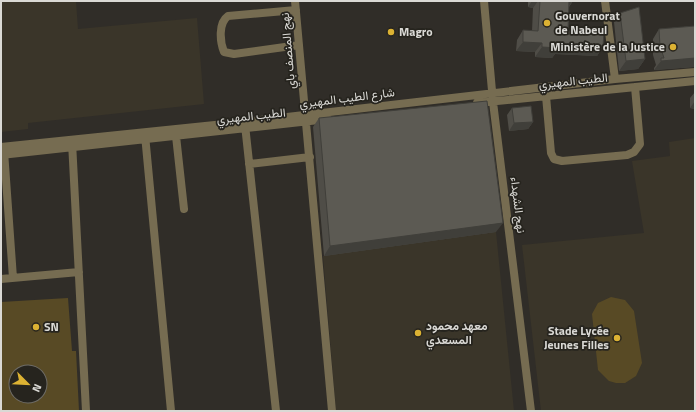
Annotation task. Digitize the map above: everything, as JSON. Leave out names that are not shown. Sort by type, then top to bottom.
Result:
[{"type":"street","name":"نهج المنصف باي","points":[[295,1],[332,411]]},
{"type":"street","name":"نهج الشهداء","points":[[484,1],[492,97],[531,411]]},
{"type":"street","points":[[605,1],[615,79]]},
{"type":"street","points":[[296,10],[228,16],[223,22],[221,39],[223,50],[228,54],[238,54],[299,45]]},
{"type":"street","name":"شارع الطيب المهيري","points":[[2,151],[492,97],[615,79],[695,72]]},
{"type":"street","name":"الطيب المهيري","points":[[492,97],[546,96],[695,81]]},
{"type":"street","points":[[546,96],[551,153],[554,159],[562,161],[627,155],[634,152],[640,144],[634,87]]},
{"type":"street","points":[[245,125],[276,411]]},
{"type":"street","name":"الطيب المهيري","points":[[145,135],[176,136],[245,125]]},
{"type":"street","points":[[145,135],[171,411]]},
{"type":"street","points":[[176,136],[184,209]]},
{"type":"street","points":[[72,143],[86,411]]},
{"type":"street","points":[[2,151],[13,278]]},
{"type":"street","points":[[249,164],[310,157]]},
{"type":"street","points":[[1,279],[79,272]]},
{"type":"shaded area","points":[[1,1],[76,1],[78,29],[197,18],[204,104],[28,123],[28,129],[1,132]]},
{"type":"shaded area","points":[[695,138],[695,411],[541,411],[522,245],[644,233],[632,161],[670,156],[669,142]]},
{"type":"shaded area","name":"معهد محمود المسعدي","points":[[496,232],[514,411],[336,411],[323,256]]},
{"type":"shaded area","name":"Stade Lycée Jeunes Filles","points":[[611,297],[625,300],[634,311],[642,363],[636,376],[625,383],[609,381],[598,370],[592,314],[598,303]]},
{"type":"shaded area","points":[[68,298],[72,351],[76,351],[79,411],[1,411],[1,302]]},
{"type":"building","points":[[540,1],[569,1],[568,30],[604,32],[603,46],[559,44],[559,48],[542,47],[542,43],[523,42],[523,30],[538,31]]},
{"type":"building","points":[[639,7],[645,59],[626,61],[620,13]]},
{"type":"building","points":[[695,26],[695,58],[661,61],[661,58],[664,58],[660,46],[659,29]]},
{"type":"building","points":[[487,101],[503,223],[330,246],[319,118]]},
{"type":"building","points":[[531,106],[533,122],[514,123],[512,108]]},
{"type":"place","name":"Gouvernorat de Nabeul","points":[[547,23]]},
{"type":"place","name":"Magro","points":[[391,32]]},
{"type":"place","name":"Ministère de la Justice","points":[[673,47]]},
{"type":"place","name":"SN","points":[[36,327]]},
{"type":"place","name":"معهد محمود المسعدي","points":[[418,333]]},
{"type":"place","name":"Stade Lycée Jeunes Filles","points":[[617,338]]}]
